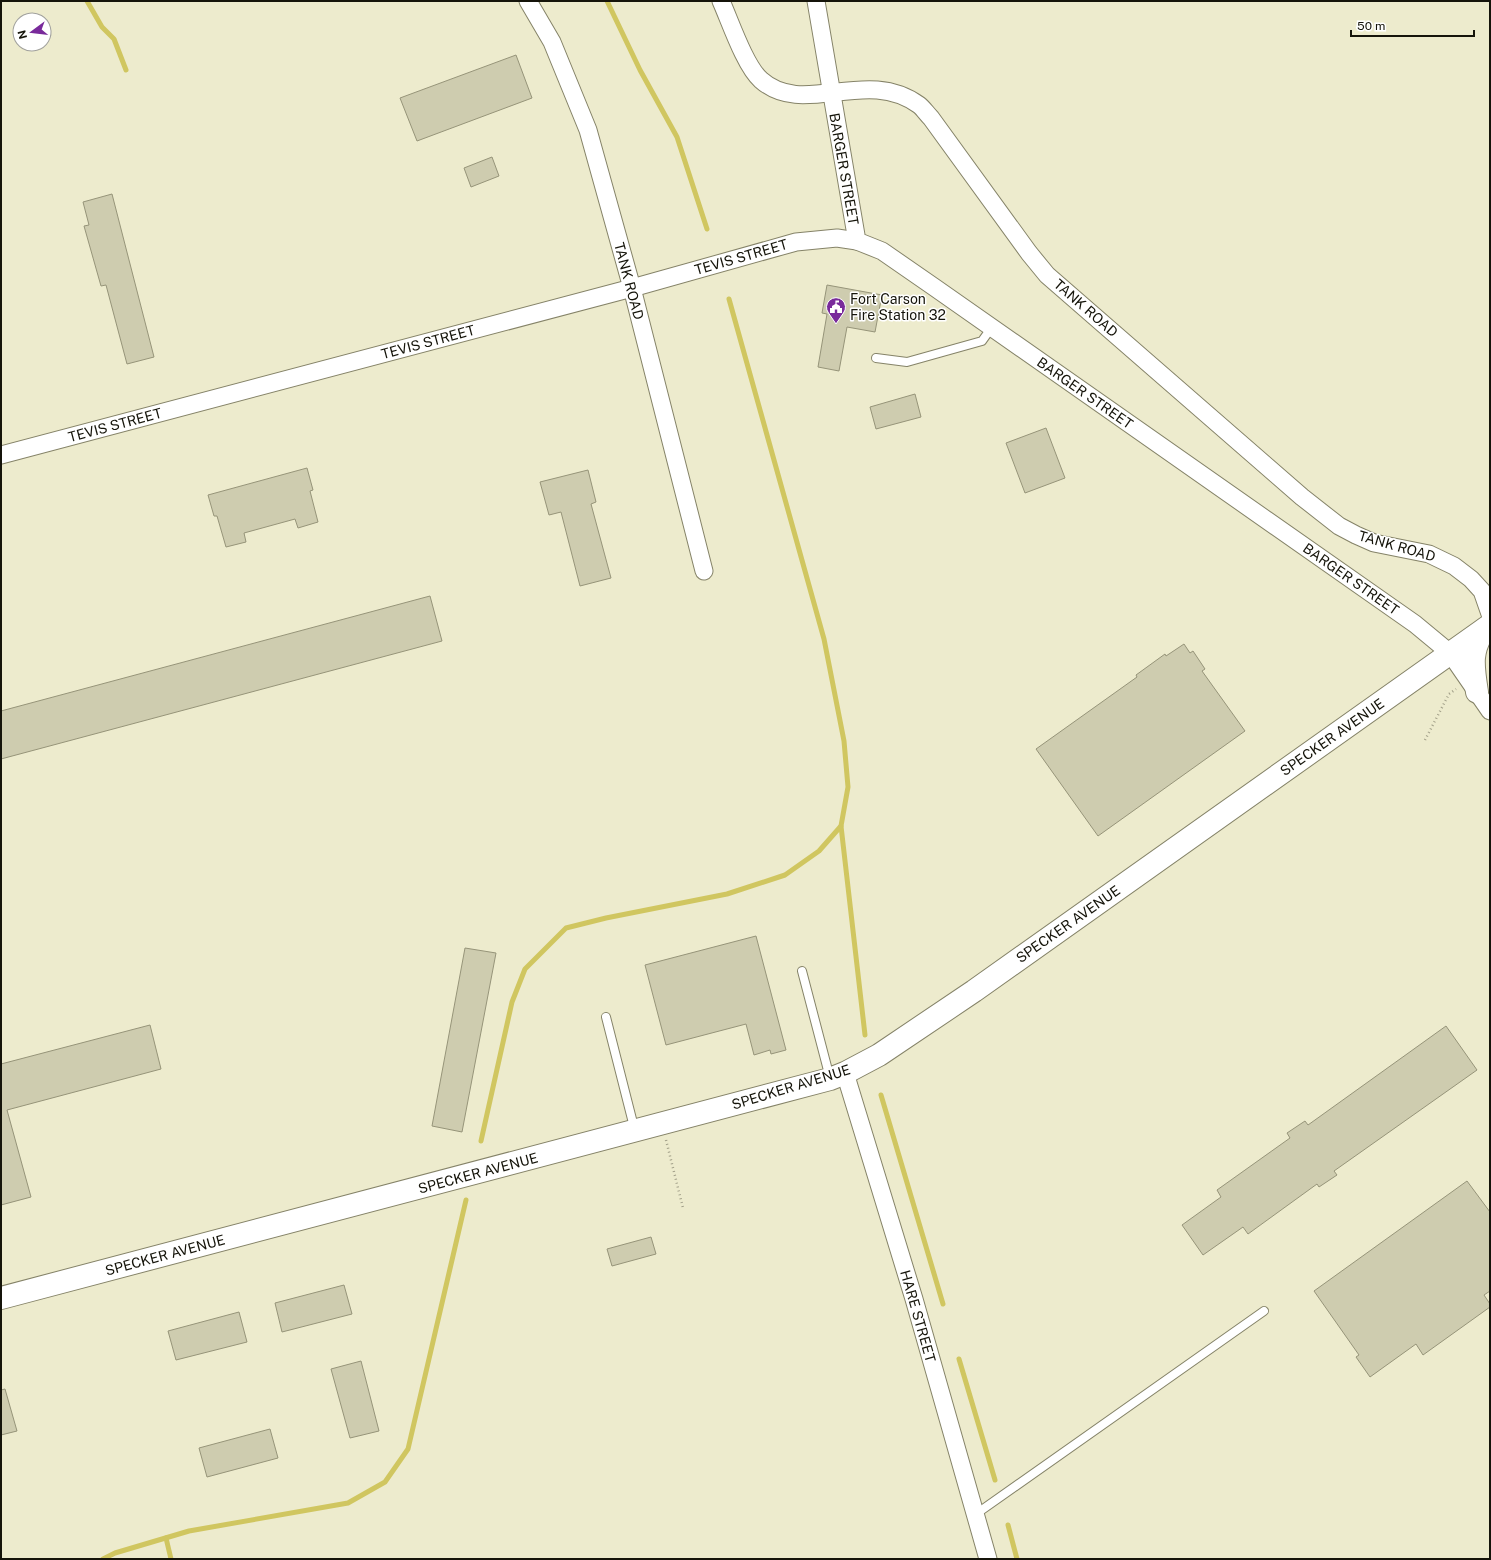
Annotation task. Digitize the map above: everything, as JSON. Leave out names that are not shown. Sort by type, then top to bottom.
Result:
[{"type":"street","name":"TANK ROAD","points":[[528,1],[552,42],[588,130],[632,288],[704,570]]},
{"type":"street","name":"TANK ROAD","points":[[721,1],[749,64],[760,79],[772,88],[785,94],[802,96],[864,88],[882,90],[901,95],[919,105],[931,118],[1029,253],[1047,275],[1302,497],[1339,526],[1374,543],[1429,554],[1454,566],[1471,579],[1482,590],[1489,622]]},
{"type":"street","name":"BARGER STREET","points":[[816,1],[857,241],[882,252],[992,327],[1415,624],[1450,653],[1490,711]]},
{"type":"street","name":"TEVIS STREET","points":[[1,455],[632,288],[796,242],[837,238],[857,241]]},
{"type":"street","name":"SPECKER AVENUE","points":[[1,1298],[662,1124],[838,1076],[894,1046],[961,1000],[1450,653],[1489,622]]},
{"type":"street","points":[[1473,686],[1473,656],[1478,640],[1489,622]]},
{"type":"street","name":"HARE STREET","points":[[838,1076],[914,1299],[988,1559]]},
{"type":"lane","points":[[876,358],[907,362],[982,341],[992,327]]},
{"type":"lane","points":[[802,971],[838,1076]]},
{"type":"lane","points":[[606,1018],[635,1131]]},
{"type":"lane","points":[[976,1514],[1264,1311]]},
{"type":"path","points":[[1425,740],[1449,694],[1473,686]]},
{"type":"path","points":[[662,1124],[683,1208]]},
{"type":"building","points":[[516,55],[532,98],[417,141],[400,98]]},
{"type":"building","points":[[492,157],[499,176],[471,187],[464,168]]},
{"type":"building","points":[[112,194],[154,357],[127,364],[106,285],[101,286],[84,226],[89,225],[83,202]]},
{"type":"building","name":"Fort Carson Fire Station 32","points":[[827,285],[882,295],[875,332],[847,327],[839,371],[818,367],[827,314],[822,313]]},
{"type":"building","points":[[915,394],[921,417],[876,429],[870,407]]},
{"type":"building","points":[[1046,428],[1065,478],[1025,493],[1006,443]]},
{"type":"building","points":[[307,468],[313,490],[310,491],[318,522],[298,528],[295,519],[244,533],[246,542],[226,547],[217,516],[214,516],[208,495]]},
{"type":"building","points":[[588,470],[596,502],[591,504],[611,578],[580,586],[561,512],[549,515],[540,482]]},
{"type":"building","points":[[430,596],[442,641],[1,759],[1,711]]},
{"type":"building","points":[[1184,644],[1190,653],[1193,651],[1205,669],[1202,671],[1245,731],[1098,836],[1036,749],[1137,677],[1136,675],[1165,654],[1166,656]]},
{"type":"building","points":[[756,936],[786,1050],[771,1054],[770,1050],[754,1055],[746,1024],[666,1045],[645,965]]},
{"type":"building","points":[[465,948],[496,953],[462,1132],[432,1126]]},
{"type":"building","points":[[150,1025],[161,1069],[7,1110],[31,1197],[1,1205],[1,1064]]},
{"type":"building","points":[[1446,1026],[1477,1070],[1334,1171],[1337,1175],[1319,1187],[1317,1184],[1248,1234],[1243,1227],[1203,1255],[1182,1225],[1221,1197],[1217,1190],[1290,1138],[1287,1133],[1305,1121],[1308,1125]]},
{"type":"building","points":[[1467,1181],[1490,1212],[1490,1291],[1484,1295],[1490,1304],[1490,1307],[1423,1355],[1416,1344],[1370,1377],[1356,1357],[1359,1355],[1314,1291]]},
{"type":"building","points":[[651,1237],[656,1254],[612,1266],[607,1249]]},
{"type":"building","points":[[344,1285],[352,1314],[282,1332],[275,1303]]},
{"type":"building","points":[[239,1312],[247,1342],[176,1360],[168,1331]]},
{"type":"building","points":[[361,1361],[379,1431],[350,1438],[331,1369]]},
{"type":"building","points":[[5,1389],[17,1431],[1,1435],[1,1390]]},
{"type":"building","points":[[270,1429],[278,1458],[207,1477],[199,1448]]},
{"type":"waterway","points":[[87,1],[102,27],[114,39],[126,70]]},
{"type":"waterway","points":[[607,1],[640,70],[677,137],[707,229]]},
{"type":"waterway","points":[[481,1141],[512,1002],[525,969],[566,928],[606,918],[727,894],[785,875],[819,851],[841,826],[848,787],[844,741],[824,639],[729,299]]},
{"type":"waterway","points":[[841,826],[865,1035]]},
{"type":"waterway","points":[[881,1095],[943,1304]]},
{"type":"waterway","points":[[103,1559],[115,1553],[189,1531],[348,1503],[385,1482],[408,1449],[466,1200]]},
{"type":"waterway","points":[[959,1359],[995,1480]]},
{"type":"waterway","points":[[1008,1525],[1017,1559]]},
{"type":"waterway","points":[[166,1538],[171,1559]]},
{"type":"place","name":"Fort Carson Fire Station 32","points":[[836,324]]}]
